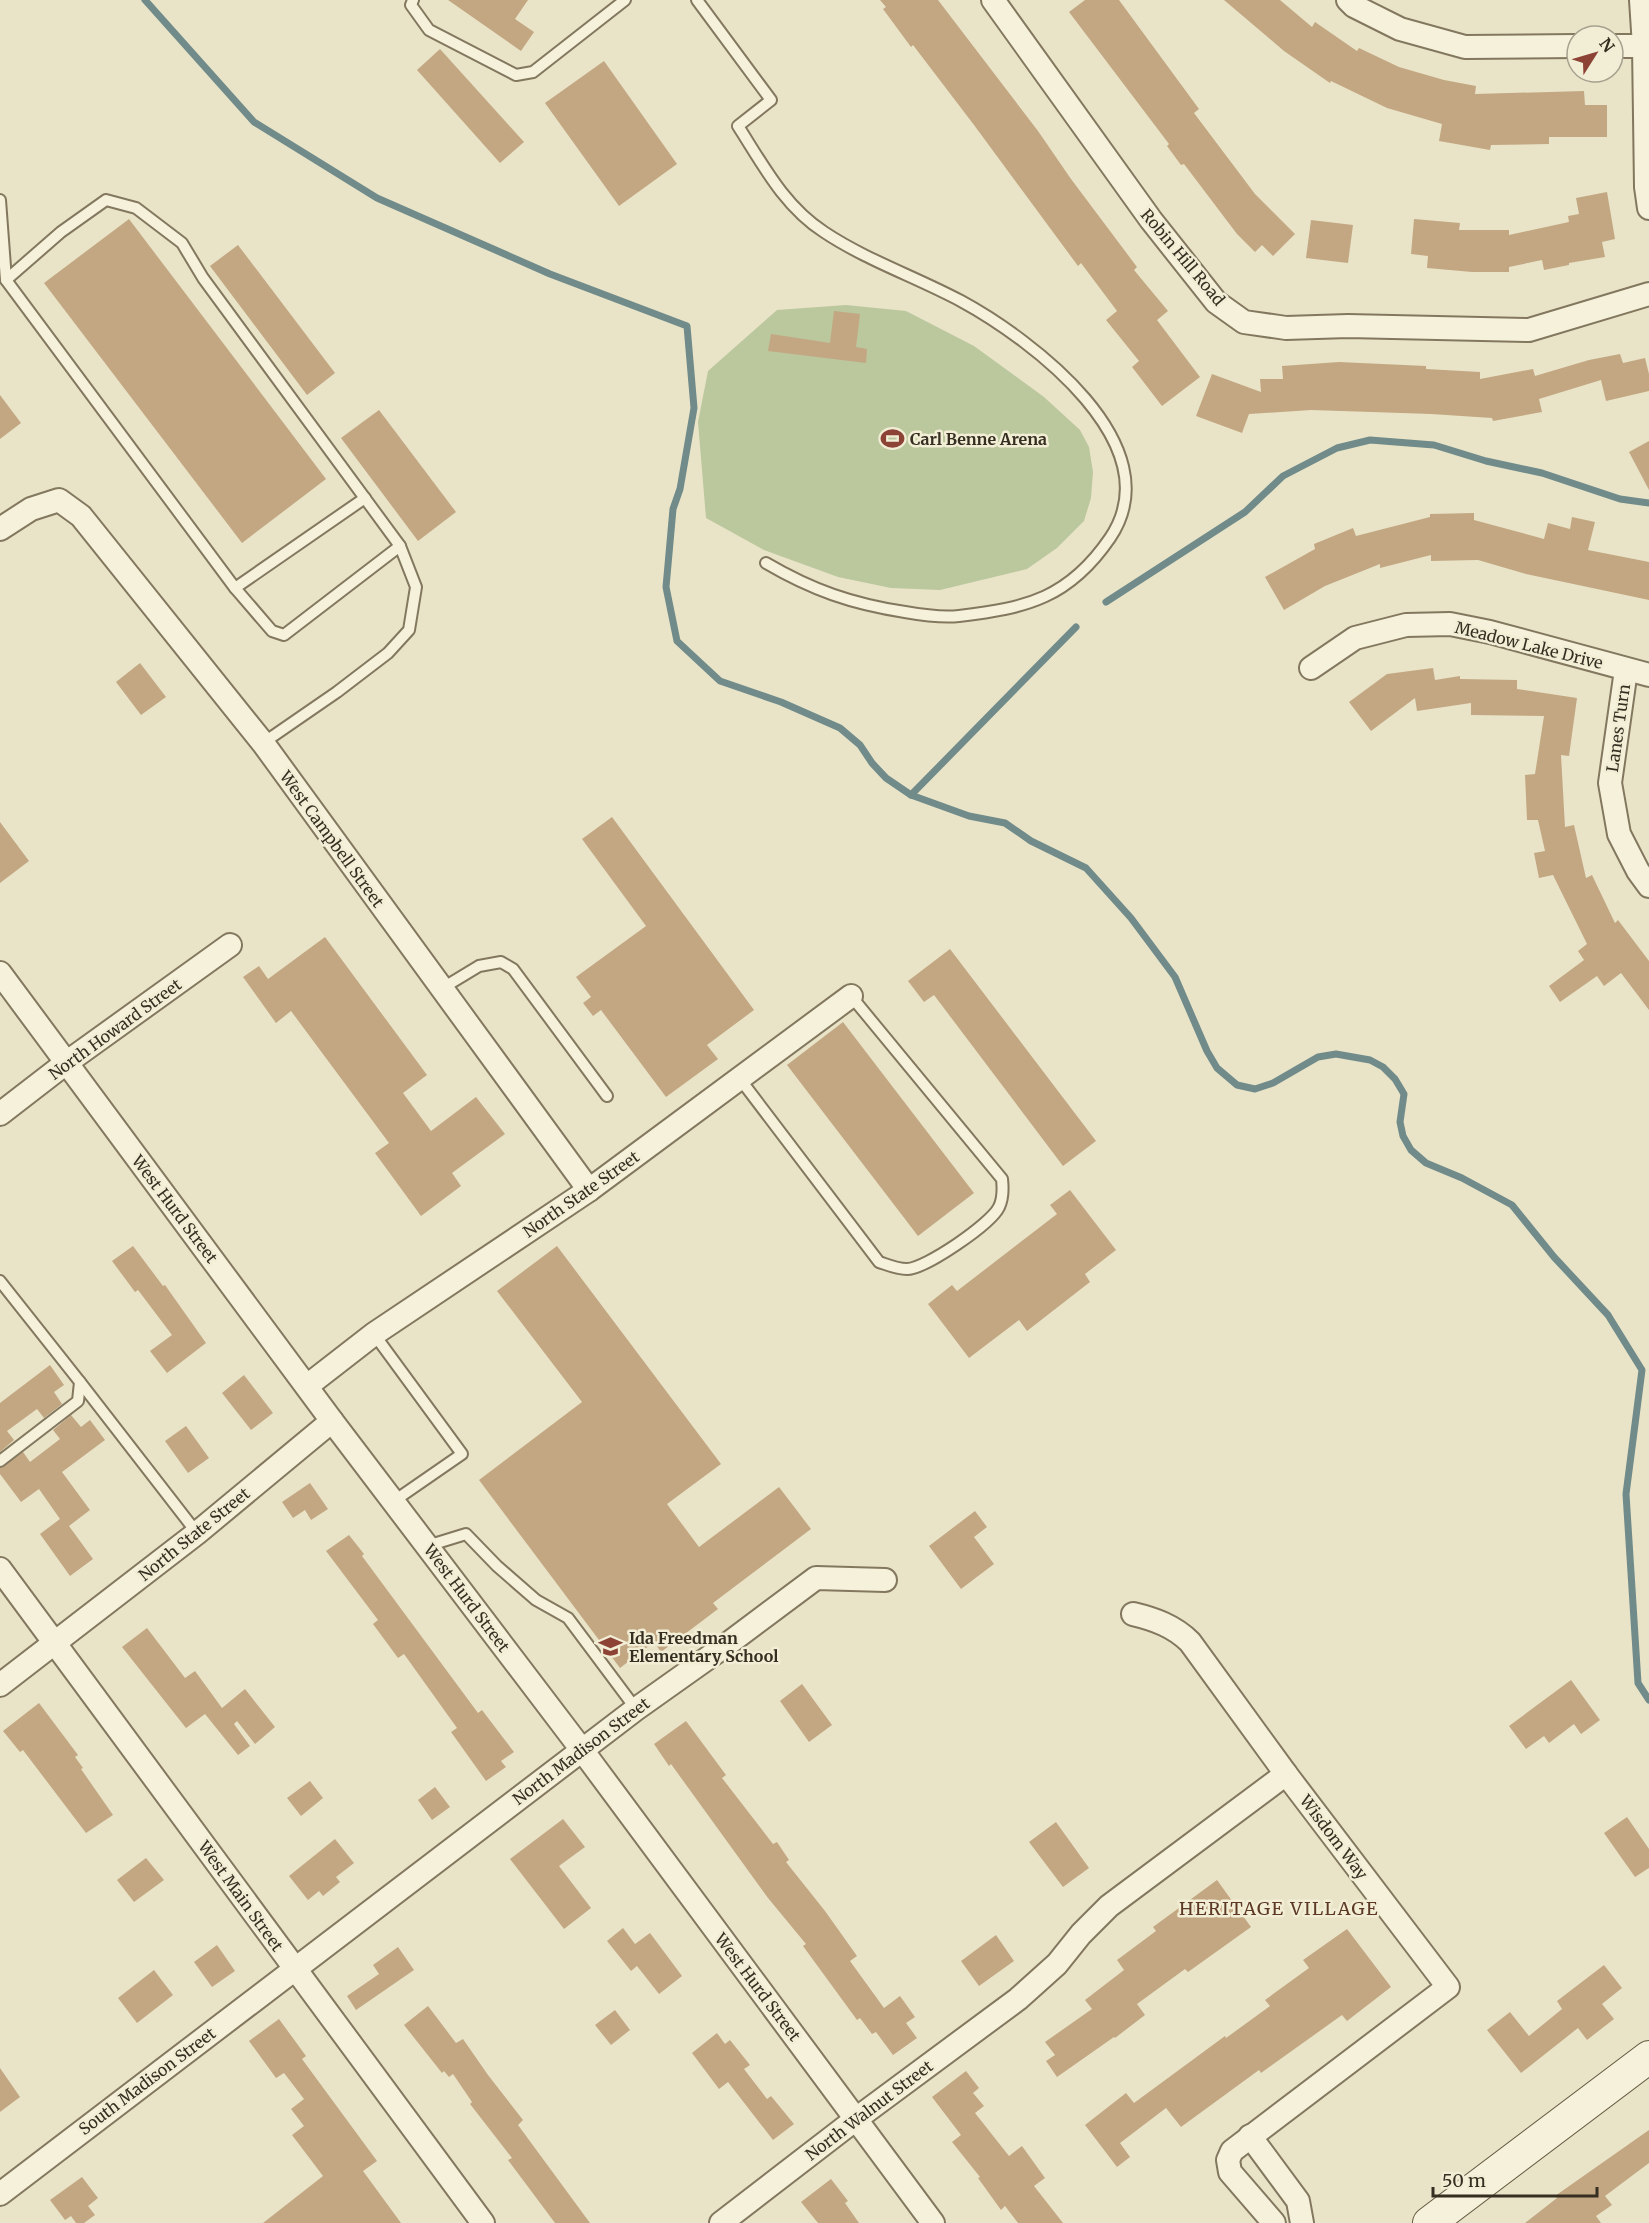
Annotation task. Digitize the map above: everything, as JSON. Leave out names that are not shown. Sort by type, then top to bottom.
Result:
[{"type":"street","name":"Robin Hill Road","points":[[993,0],[1151,220],[1216,302],[1244,322],[1286,328],[1348,326],[1529,330],[1649,294]]},
{"type":"street","points":[[1348,0],[1354,6],[1400,29],[1465,47],[1565,46]]},
{"type":"street","points":[[1641,0],[1646,187],[1649,208]]},
{"type":"street","points":[[1625,46],[1644,46]]},
{"type":"street","name":"West Campbell Street","points":[[0,529],[31,509],[59,500],[81,516],[263,743],[589,1190]]},
{"type":"street","name":"Meadow Lake Drive","points":[[1311,668],[1355,638],[1406,626],[1450,624],[1490,632],[1649,675]]},
{"type":"street","name":"Lanes Turn","points":[[1626,670],[1610,783],[1619,834],[1638,871],[1649,886]]},
{"type":"street","name":"North Howard Street","points":[[0,1114],[66,1063],[230,945]]},
{"type":"street","name":"West Hurd Street","points":[[0,973],[332,1421],[582,1750],[933,2223]]},
{"type":"street","name":"North State Street","points":[[307,1386],[374,1334],[589,1190],[851,996]]},
{"type":"street","name":"North State Street","points":[[0,1685],[197,1533],[332,1421]]},
{"type":"street","name":"West Main Street","points":[[0,1569],[483,2223]]},
{"type":"street","name":"North Madison Street","points":[[294,1968],[636,1708],[816,1578],[885,1580]]},
{"type":"street","name":"Wisdom Way","points":[[1133,1614],[1152,1618],[1172,1628],[1190,1642],[1286,1774],[1448,1987],[1250,2136]]},
{"type":"street","name":"North Walnut Street","points":[[721,2223],[1018,1999],[1057,1964],[1081,1934],[1109,1906],[1286,1774]]},
{"type":"street","name":"South Madison Street","points":[[0,2194],[294,1968]]},
{"type":"street","points":[[1429,2223],[1649,2057]]},
{"type":"street","points":[[1274,2223],[1230,2172],[1228,2160],[1232,2151],[1250,2136],[1298,2201],[1302,2223]]},
{"type":"lane","points":[[413,0],[411,5],[429,30],[516,75],[533,72],[625,0]]},
{"type":"lane","points":[[697,0],[771,100],[738,126],[775,185],[797,212],[825,233],[962,302],[1018,337],[1090,404],[1107,427],[1120,457],[1125,485],[1120,517],[1114,532],[1097,558],[1078,577],[1055,592],[1027,605],[954,617],[882,609],[814,589],[766,563]]},
{"type":"lane","points":[[0,200],[2,262],[6,280],[235,588],[272,631],[284,635],[400,546]]},
{"type":"lane","points":[[6,280],[61,232],[106,200],[136,208],[182,243],[203,278],[400,546],[416,587],[409,630],[388,653],[337,692],[263,743]]},
{"type":"lane","points":[[235,588],[365,498]]},
{"type":"lane","points":[[441,989],[479,966],[501,962],[513,969],[607,1096]]},
{"type":"lane","points":[[740,1079],[879,1262],[896,1268],[909,1269],[927,1264],[987,1222],[999,1207],[1003,1190],[1002,1179],[851,996]]},
{"type":"lane","points":[[0,1281],[197,1533]]},
{"type":"lane","points":[[374,1334],[462,1454],[394,1501]]},
{"type":"lane","points":[[0,1461],[78,1401],[80,1382]]},
{"type":"lane","points":[[427,1546],[466,1534],[497,1566],[536,1600],[568,1618],[636,1708]]},
{"type":"green space","name":"Carl Benne Arena","points":[[846,305],[906,311],[974,346],[1044,397],[1080,430],[1089,447],[1093,472],[1091,498],[1084,521],[1057,548],[1027,569],[940,590],[891,588],[838,577],[764,550],[706,518],[698,422],[708,371],[777,310]]},
{"type":"building","points":[[448,0],[528,0],[515,19],[534,32],[521,51]]},
{"type":"building","points":[[880,0],[938,0],[1038,131],[1137,267],[1134,270],[1168,311],[1157,320],[1200,377],[1162,406],[1132,367],[1139,361],[1106,320],[1117,311],[1081,263],[1078,266],[913,45],[911,47],[883,9],[886,7]]},
{"type":"building","points":[[1085,0],[1119,0],[1199,109],[1194,113],[1255,194],[1295,234],[1273,256],[1262,245],[1255,252],[1237,234],[1184,164],[1181,165],[1167,146],[1169,144],[1069,12]]},
{"type":"building","points":[[1224,0],[1280,0],[1312,27],[1315,22],[1357,51],[1359,48],[1399,67],[1444,80],[1476,86],[1475,94],[1584,91],[1585,105],[1607,105],[1607,137],[1549,137],[1549,144],[1491,145],[1490,150],[1439,141],[1442,124],[1387,108],[1331,81],[1330,83],[1284,51]]},
{"type":"building","points":[[440,49],[524,142],[500,163],[417,70]]},
{"type":"building","points":[[604,61],[677,164],[619,206],[545,103]]},
{"type":"building","points":[[1607,192],[1615,239],[1602,242],[1605,257],[1544,270],[1542,260],[1509,267],[1509,272],[1472,272],[1427,268],[1428,256],[1411,254],[1414,219],[1460,223],[1459,230],[1509,230],[1509,235],[1569,222],[1568,216],[1579,214],[1576,198]]},
{"type":"building","points":[[129,219],[326,479],[242,543],[44,283]]},
{"type":"building","points":[[1311,220],[1353,225],[1348,263],[1306,258]]},
{"type":"building","points":[[238,245],[335,373],[307,395],[210,266]]},
{"type":"building","points":[[834,311],[860,314],[856,347],[867,349],[866,363],[768,351],[771,334],[830,343]]},
{"type":"building","points":[[1620,354],[1623,363],[1645,358],[1649,374],[1649,391],[1606,401],[1601,380],[1539,399],[1542,412],[1493,421],[1492,418],[1431,414],[1311,410],[1249,414],[1242,433],[1196,416],[1212,374],[1261,392],[1260,379],[1283,379],[1282,366],[1339,362],[1426,366],[1426,369],[1480,372],[1480,379],[1533,369],[1535,376],[1589,360]]},
{"type":"building","points":[[0,395],[21,423],[0,439]]},
{"type":"building","points":[[379,410],[456,512],[418,541],[341,438]]},
{"type":"building","points":[[1649,441],[1649,490],[1629,452]]},
{"type":"building","points":[[1474,513],[1474,520],[1544,539],[1548,523],[1570,529],[1572,517],[1595,522],[1588,550],[1649,562],[1649,600],[1526,574],[1478,560],[1431,561],[1431,555],[1380,568],[1380,564],[1325,586],[1284,610],[1265,577],[1315,549],[1314,544],[1353,528],[1356,536],[1430,517],[1430,514]]},
{"type":"building","points":[[140,663],[166,697],[141,715],[116,682]]},
{"type":"building","points":[[1433,668],[1435,680],[1460,676],[1460,679],[1517,680],[1517,689],[1577,698],[1569,756],[1561,755],[1565,827],[1574,825],[1586,878],[1592,875],[1615,923],[1618,920],[1649,961],[1649,1010],[1621,973],[1604,986],[1597,976],[1560,1002],[1549,986],[1584,960],[1578,951],[1587,944],[1553,875],[1539,878],[1534,853],[1545,851],[1538,820],[1527,820],[1525,775],[1535,774],[1544,716],[1471,715],[1471,703],[1417,711],[1415,698],[1371,731],[1349,702],[1387,674]]},
{"type":"building","points":[[612,817],[754,1010],[707,1045],[718,1059],[666,1097],[601,1010],[593,1016],[583,1003],[591,997],[576,977],[646,926],[582,839]]},
{"type":"building","points":[[0,822],[29,861],[0,883]]},
{"type":"building","points":[[325,937],[427,1075],[403,1093],[431,1131],[476,1097],[505,1134],[452,1173],[461,1186],[421,1216],[375,1153],[389,1143],[291,1011],[276,1023],[243,977],[259,966],[268,979]]},
{"type":"building","points":[[950,949],[1096,1141],[1063,1166],[934,995],[924,1002],[908,981]]},
{"type":"building","points":[[843,1022],[974,1193],[918,1236],[787,1065]]},
{"type":"building","points":[[1070,1190],[1116,1250],[1085,1274],[1090,1282],[1027,1331],[1019,1320],[969,1358],[928,1304],[952,1285],[957,1291],[1057,1214],[1050,1205]]},
{"type":"building","points":[[133,1246],[163,1286],[165,1285],[206,1343],[167,1373],[150,1351],[172,1335],[138,1290],[135,1292],[112,1261]]},
{"type":"building","points":[[557,1246],[721,1464],[667,1504],[699,1547],[779,1487],[811,1529],[713,1603],[718,1609],[661,1652],[654,1642],[620,1668],[479,1480],[582,1402],[497,1291]]},
{"type":"building","points":[[50,1365],[64,1385],[54,1392],[62,1404],[44,1418],[37,1409],[7,1431],[14,1440],[0,1452],[0,1403]]},
{"type":"building","points":[[244,1375],[273,1413],[251,1430],[222,1393]]},
{"type":"building","points":[[71,1415],[81,1427],[90,1420],[105,1440],[62,1472],[90,1510],[69,1526],[93,1559],[70,1576],[40,1534],[60,1519],[39,1489],[21,1502],[0,1474],[0,1468],[23,1452],[30,1462],[60,1439],[53,1430]]},
{"type":"building","points":[[186,1426],[209,1458],[188,1473],[165,1441]]},
{"type":"building","points":[[310,1483],[328,1509],[311,1520],[305,1510],[293,1518],[282,1502]]},
{"type":"building","points":[[975,1511],[987,1527],[974,1537],[994,1564],[961,1589],[929,1546]]},
{"type":"building","points":[[349,1535],[478,1713],[482,1710],[514,1752],[501,1761],[506,1767],[486,1781],[451,1732],[457,1728],[404,1654],[398,1658],[373,1624],[378,1620],[326,1551]]},
{"type":"building","points":[[147,1628],[185,1678],[195,1671],[222,1708],[245,1689],[275,1727],[255,1744],[237,1721],[234,1724],[250,1746],[238,1755],[205,1714],[186,1728],[122,1647]]},
{"type":"building","points":[[1571,1680],[1600,1720],[1581,1734],[1574,1724],[1549,1743],[1544,1736],[1526,1749],[1509,1726]]},
{"type":"building","points":[[802,1684],[832,1725],[809,1742],[780,1701]]},
{"type":"building","points":[[39,1703],[78,1755],[75,1757],[83,1768],[81,1769],[113,1815],[86,1833],[23,1750],[20,1752],[3,1731]]},
{"type":"building","points":[[686,1721],[726,1775],[722,1778],[773,1844],[777,1842],[789,1860],[786,1862],[857,1956],[850,1961],[884,2008],[900,1996],[915,2017],[906,2023],[917,2038],[893,2055],[876,2032],[872,2034],[860,2018],[857,2020],[803,1946],[806,1944],[768,1898],[654,1744]]},
{"type":"building","points":[[310,1781],[323,1798],[301,1816],[287,1798]]},
{"type":"building","points":[[435,1787],[450,1807],[432,1820],[418,1800]]},
{"type":"building","points":[[1627,1817],[1649,1849],[1649,1868],[1635,1877],[1604,1833]]},
{"type":"building","points":[[563,1819],[585,1847],[559,1866],[591,1908],[564,1929],[510,1859]]},
{"type":"building","points":[[1056,1822],[1089,1868],[1063,1887],[1029,1842]]},
{"type":"building","points":[[335,1839],[354,1863],[336,1877],[340,1882],[323,1896],[319,1891],[308,1900],[289,1876]]},
{"type":"building","points":[[146,1858],[164,1880],[134,1902],[117,1880]]},
{"type":"building","points":[[1217,1880],[1251,1927],[1188,1972],[1185,1969],[1137,2004],[1145,2015],[1057,2077],[1046,2061],[1055,2055],[1045,2042],[1092,2009],[1085,2000],[1124,1970],[1117,1960],[1156,1931],[1153,1927]]},
{"type":"building","points":[[623,1928],[635,1944],[650,1933],[682,1976],[659,1994],[637,1966],[631,1971],[607,1941]]},
{"type":"building","points":[[1347,1929],[1391,1987],[1347,2021],[1342,2015],[1261,2073],[1259,2070],[1181,2127],[1166,2108],[1120,2143],[1130,2157],[1117,2167],[1085,2125],[1126,2093],[1134,2103],[1270,2006],[1265,2000],[1309,1968],[1303,1960]]},
{"type":"building","points":[[996,1935],[1014,1961],[979,1986],[961,1961]]},
{"type":"building","points":[[217,1945],[235,1971],[212,1987],[194,1962]]},
{"type":"building","points":[[398,1947],[414,1970],[356,2010],[347,1996],[379,1974],[373,1965]]},
{"type":"building","points":[[1604,1965],[1622,1988],[1602,2004],[1614,2019],[1587,2040],[1578,2028],[1521,2073],[1487,2030],[1510,2012],[1529,2036],[1562,2009],[1557,2001]]},
{"type":"building","points":[[154,1970],[173,1995],[137,2023],[118,1998]]},
{"type":"building","points":[[428,2006],[456,2043],[463,2039],[523,2120],[518,2125],[590,2223],[555,2223],[508,2160],[512,2158],[470,2104],[472,2102],[453,2074],[449,2077],[444,2071],[442,2073],[404,2025]]},
{"type":"building","points":[[615,2010],[630,2030],[611,2045],[595,2025]]},
{"type":"building","points":[[279,2019],[306,2056],[302,2059],[377,2161],[363,2171],[401,2223],[263,2223],[323,2176],[292,2135],[304,2126],[291,2109],[304,2099],[284,2073],[276,2078],[249,2041]]},
{"type":"building","points":[[717,2033],[725,2044],[730,2040],[750,2065],[744,2069],[767,2099],[771,2096],[794,2124],[773,2140],[728,2082],[719,2089],[692,2053]]},
{"type":"building","points":[[0,2068],[20,2097],[0,2112]]},
{"type":"building","points":[[966,2071],[979,2088],[973,2093],[984,2106],[975,2113],[1009,2156],[1022,2146],[1045,2178],[1034,2186],[1063,2223],[1018,2223],[1005,2206],[1001,2210],[978,2178],[980,2177],[952,2142],[961,2135],[932,2097]]},
{"type":"building","points":[[1649,2130],[1649,2163],[1605,2196],[1612,2205],[1596,2216],[1601,2223],[1525,2223],[1557,2198],[1555,2196]]},
{"type":"building","points":[[82,2177],[98,2198],[88,2206],[95,2215],[84,2223],[76,2223],[71,2216],[65,2220],[50,2200]]},
{"type":"building","points":[[831,2179],[848,2201],[845,2203],[859,2223],[818,2223],[801,2202]]},
{"type":"waterway","points":[[145,0],[254,122],[377,198],[550,274],[687,326],[694,408],[680,489],[673,509],[666,587],[677,641],[720,681],[781,702],[840,728],[860,745],[886,778],[911,795],[969,816],[1005,823],[1031,841],[1086,868],[1131,918],[1175,977],[1207,1051],[1217,1068],[1237,1085],[1255,1089],[1273,1083],[1318,1057],[1336,1054],[1370,1060],[1383,1067],[1395,1079],[1404,1094],[1400,1122],[1403,1136],[1411,1150],[1426,1163],[1462,1178],[1512,1205],[1554,1257],[1608,1315],[1642,1370],[1626,1494],[1638,1683],[1649,1700]]},
{"type":"waterway","points":[[1106,602],[1245,512],[1283,476],[1337,448],[1370,440],[1434,445],[1486,461],[1542,473],[1620,499],[1649,503]]},
{"type":"waterway","points":[[911,795],[1076,627]]},
{"type":"place","name":"Carl Benne Arena","points":[[892,439]]},
{"type":"place","name":"Ida Freedman Elementary School","points":[[611,1647]]},
{"type":"district","name":"HERITAGE VILLAGE","points":[[1279,1908]]}]
